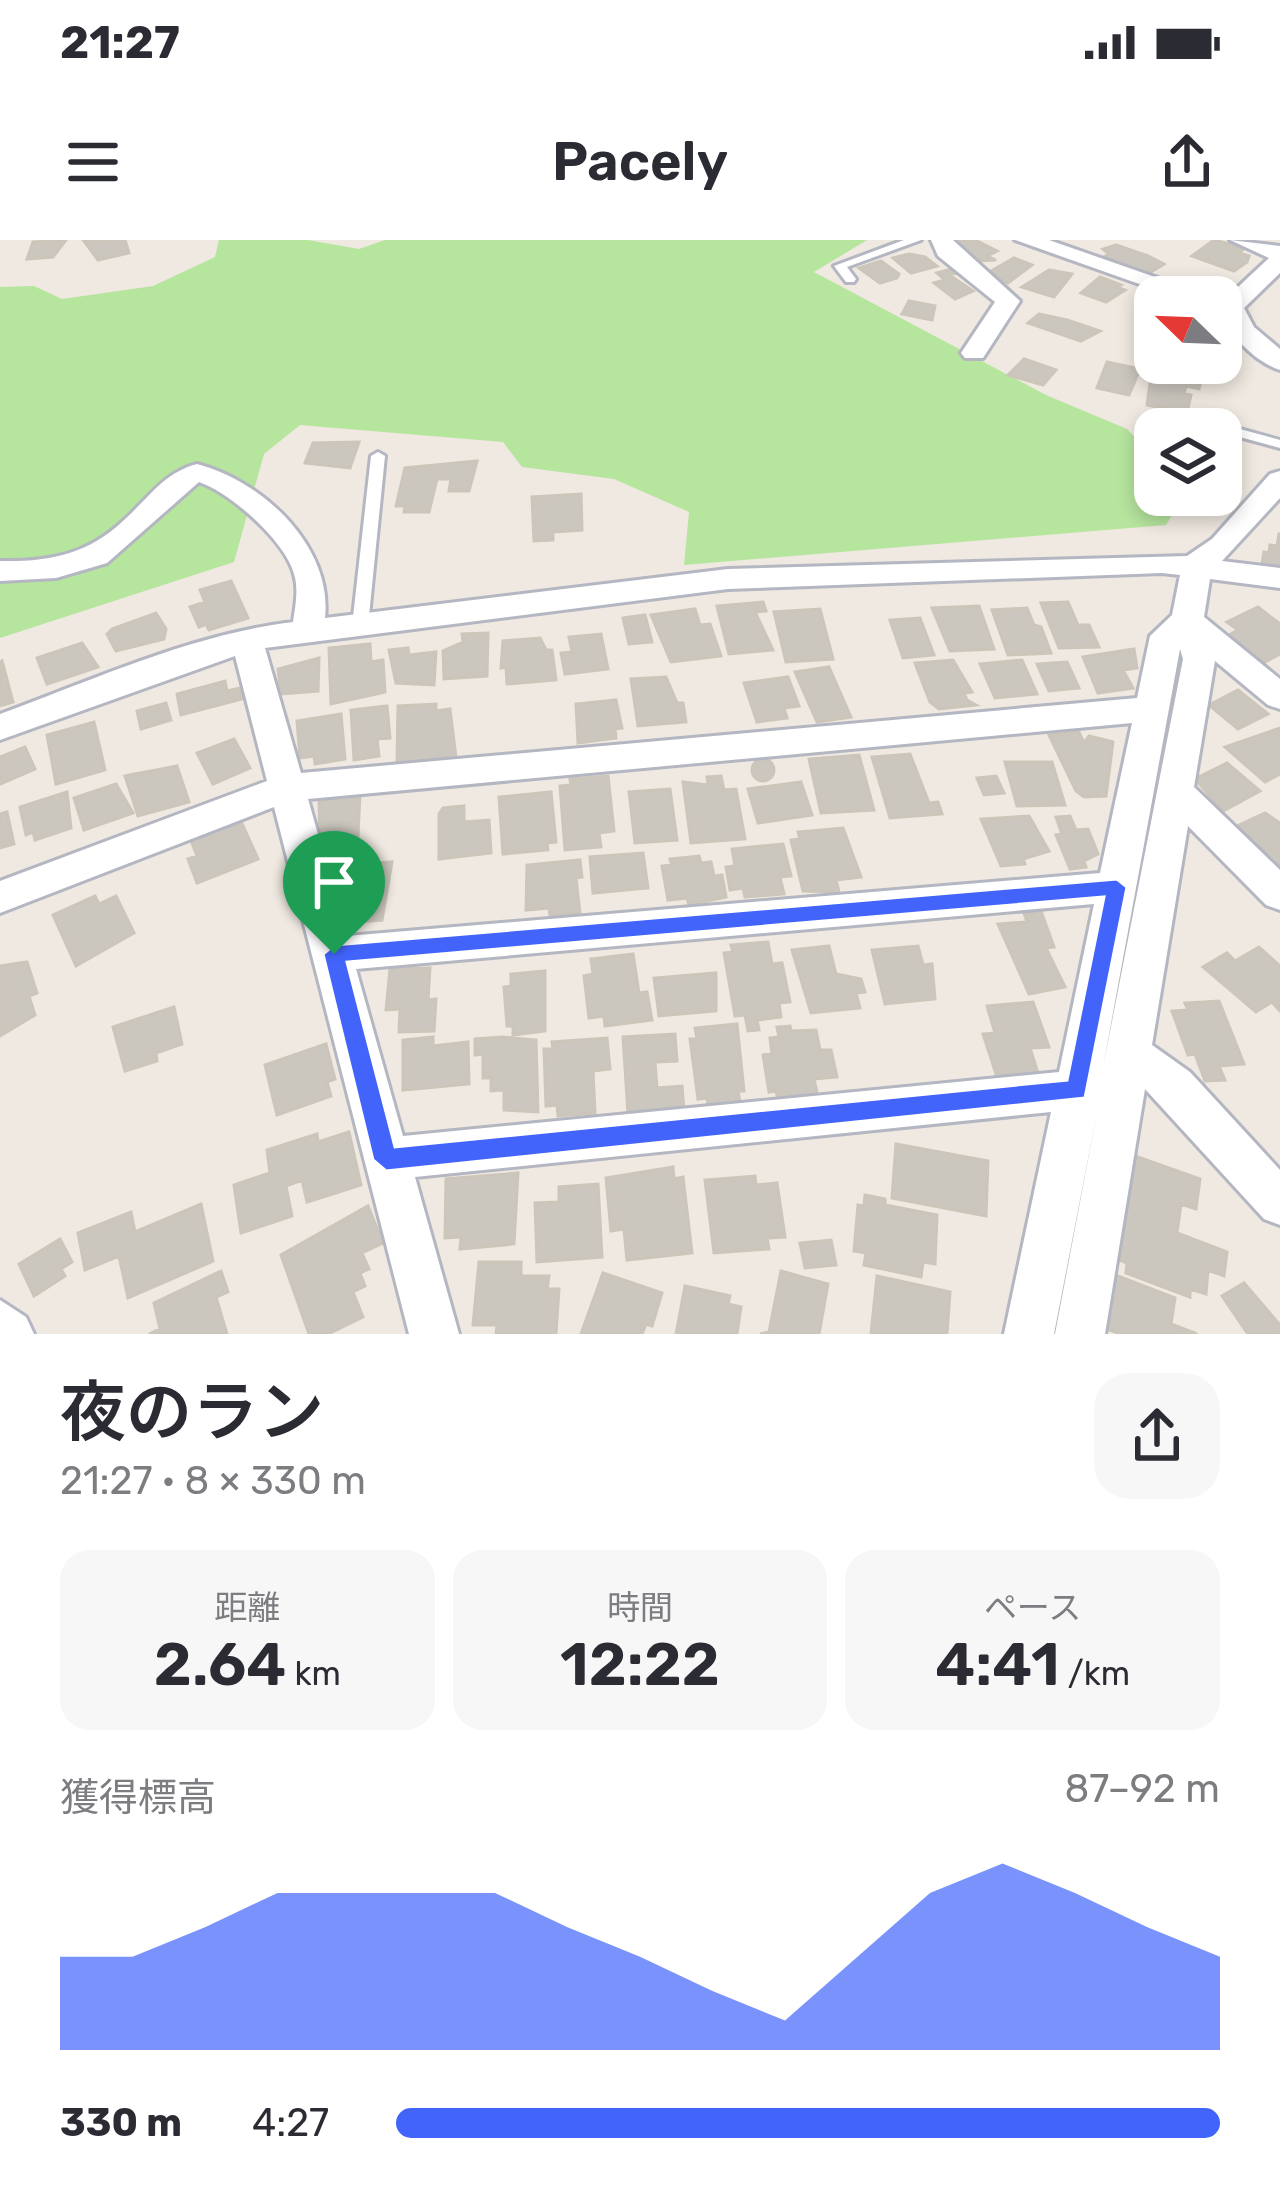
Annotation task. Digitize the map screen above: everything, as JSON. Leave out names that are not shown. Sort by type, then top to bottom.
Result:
[{"type":"street","points":[[942,240],[946,251],[1008,302],[974,353]]},
{"type":"street","points":[[1025,240],[1136,276]]},
{"type":"street","points":[[1241,240],[1280,257],[1242,291]]},
{"type":"street","points":[[1242,328],[1280,362]]},
{"type":"street","points":[[0,571],[76,564],[99,554],[132,528],[166,488],[180,478],[208,475],[236,487],[308,560],[315,581],[307,633]]},
{"type":"street","points":[[1080,1334],[1199,659],[1187,620],[1197,564],[1223,546],[1280,480]]},
{"type":"street","points":[[0,727],[247,640],[728,579],[1197,564],[1280,578]]},
{"type":"street","points":[[1187,620],[1280,697]]},
{"type":"street","points":[[1029,1334],[1166,635],[1187,620]]},
{"type":"street","points":[[247,640],[434,1334]]},
{"type":"street","points":[[0,897],[286,788],[1151,710]]},
{"type":"street","points":[[1173,788],[1280,894]]},
{"type":"street","points":[[334,954],[1117,887]]},
{"type":"street","points":[[386,1160],[1077,1090],[1126,1069],[1175,1086],[1280,1203]]},
{"type":"street","points":[[0,1325],[9,1334]]},
{"type":"lane","points":[[850,279],[840,266],[914,240]]},
{"type":"lane","points":[[1242,434],[1280,444]]},
{"type":"lane","points":[[360,626],[378,456]]},
{"type":"green space","points":[[219,240],[308,240],[359,249],[385,240],[867,240],[814,272],[1046,395],[1127,429],[1134,436],[1134,516],[1171,516],[1166,525],[684,565],[689,512],[614,479],[522,467],[503,442],[300,425],[264,454],[234,562],[0,638],[0,287],[34,286],[62,299],[153,286],[215,257]]},
{"type":"building","points":[[66,240],[53,257],[27,259],[33,242]]},
{"type":"building","points":[[125,240],[129,253],[98,260],[84,241]]},
{"type":"building","points":[[1214,240],[1245,248],[1239,253],[1249,256],[1247,262],[1234,271],[1192,256]]},
{"type":"building","points":[[954,241],[977,241],[997,251],[987,256],[996,260],[975,261],[958,252],[965,250]]},
{"type":"building","points":[[1116,245],[1164,264],[1149,273],[1104,257],[1109,254],[1103,249]]},
{"type":"building","points":[[909,254],[937,266],[911,273],[893,258]]},
{"type":"building","points":[[1014,258],[1032,265],[1008,283],[986,274]]},
{"type":"building","points":[[881,261],[899,274],[897,278],[880,283],[859,268]]},
{"type":"building","points":[[952,269],[957,273],[949,275],[973,291],[955,299],[934,283],[945,280],[937,273]]},
{"type":"building","points":[[1049,270],[1072,274],[1054,297],[1022,287]]},
{"type":"building","points":[[1100,277],[1125,290],[1106,302],[1081,293]]},
{"type":"building","points":[[909,301],[935,306],[932,320],[902,314]]},
{"type":"building","points":[[1039,314],[1100,331],[1081,341],[1028,323]]},
{"type":"building","points":[[1024,359],[1056,370],[1043,385],[1008,375]]},
{"type":"building","points":[[1107,362],[1134,368],[1129,395],[1097,388]]},
{"type":"building","points":[[1150,384],[1200,384],[1199,389],[1186,386],[1184,394],[1191,395],[1188,408],[1147,405]]},
{"type":"building","points":[[359,442],[350,468],[305,463],[313,443]]},
{"type":"building","points":[[477,461],[469,491],[449,491],[451,479],[437,479],[429,512],[404,512],[405,506],[396,506],[405,468]]},
{"type":"building","points":[[581,494],[582,530],[553,532],[553,540],[534,541],[532,497]]},
{"type":"building","points":[[1279,534],[1280,569],[1262,564],[1264,552],[1269,553],[1270,545],[1277,546]]},
{"type":"building","points":[[231,581],[248,618],[209,630],[206,624],[199,627],[190,607],[205,602],[200,590]]},
{"type":"building","points":[[763,602],[766,611],[755,612],[773,650],[729,654],[717,606]]},
{"type":"building","points":[[1068,602],[1078,625],[1089,625],[1099,647],[1059,648],[1041,603]]},
{"type":"building","points":[[979,606],[994,649],[950,651],[932,608]]},
{"type":"building","points":[[1258,607],[1280,624],[1280,654],[1265,662],[1229,635],[1238,630],[1227,622]]},
{"type":"building","points":[[1027,608],[1051,653],[1008,655],[992,610]]},
{"type":"building","points":[[695,609],[700,625],[710,624],[721,656],[671,662],[651,615]]},
{"type":"building","points":[[820,609],[833,659],[786,662],[774,612]]},
{"type":"building","points":[[156,613],[166,629],[164,639],[116,651],[107,634],[112,629]]},
{"type":"building","points":[[645,615],[652,642],[629,644],[623,618]]},
{"type":"building","points":[[920,618],[934,655],[903,658],[890,620]]},
{"type":"building","points":[[488,633],[487,676],[444,679],[443,651],[463,642],[462,634]]},
{"type":"building","points":[[601,634],[608,669],[565,674],[561,653],[572,652],[569,637]]},
{"type":"building","points":[[540,638],[546,650],[552,650],[556,680],[507,684],[506,667],[501,668],[503,641]]},
{"type":"building","points":[[82,643],[98,667],[47,684],[37,658]]},
{"type":"building","points":[[370,644],[371,662],[383,660],[385,692],[331,704],[329,648]]},
{"type":"building","points":[[408,648],[409,655],[436,652],[434,685],[396,683],[389,650]]},
{"type":"building","points":[[1134,649],[1137,668],[1123,670],[1133,688],[1098,693],[1083,657]]},
{"type":"building","points":[[319,658],[318,691],[281,694],[278,669]]},
{"type":"building","points":[[953,660],[972,692],[964,693],[967,700],[976,705],[939,709],[930,702],[915,663]]},
{"type":"building","points":[[1022,660],[1037,694],[995,698],[980,664]]},
{"type":"building","points":[[0,662],[13,702],[0,706]]},
{"type":"building","points":[[1067,662],[1079,688],[1049,691],[1037,664]]},
{"type":"building","points":[[829,667],[851,717],[817,722],[795,672]]},
{"type":"building","points":[[666,677],[677,703],[683,703],[686,722],[638,726],[631,679]]},
{"type":"building","points":[[788,677],[799,706],[784,708],[787,718],[757,722],[744,683]]},
{"type":"building","points":[[225,681],[227,691],[240,688],[242,699],[181,715],[177,694]]},
{"type":"building","points":[[1238,690],[1268,714],[1238,729],[1209,705]]},
{"type":"building","points":[[616,700],[622,728],[615,729],[616,738],[578,743],[576,704]]},
{"type":"building","points":[[166,703],[171,720],[141,729],[137,711]]},
{"type":"building","points":[[436,704],[436,711],[450,709],[456,758],[397,763],[398,706]]},
{"type":"building","points":[[387,706],[390,738],[377,739],[379,756],[354,760],[351,710]]},
{"type":"building","points":[[341,714],[345,759],[315,764],[314,756],[300,758],[297,721]]},
{"type":"building","points":[[94,722],[105,770],[56,784],[47,735]]},
{"type":"building","points":[[1280,728],[1280,774],[1265,782],[1225,747]]},
{"type":"building","points":[[1079,732],[1084,743],[1089,736],[1113,742],[1106,796],[1084,797],[1076,791],[1049,735]]},
{"type":"building","points":[[234,739],[250,768],[213,784],[197,753]]},
{"type":"building","points":[[25,747],[35,769],[0,784],[0,757]]},
{"type":"building","points":[[910,754],[929,803],[938,802],[942,814],[890,818],[872,757]]},
{"type":"building","points":[[859,755],[874,810],[821,813],[809,759]]},
{"type":"building","points":[[763,759],[774,770],[763,781],[752,770]]},
{"type":"building","points":[[1005,762],[1052,762],[1065,805],[1017,806]]},
{"type":"building","points":[[1227,763],[1260,791],[1223,811],[1195,779]]},
{"type":"building","points":[[177,766],[189,802],[138,816],[125,776]]},
{"type":"building","points":[[608,776],[614,831],[599,833],[601,847],[565,850],[560,786],[571,785],[570,779]]},
{"type":"building","points":[[721,776],[724,790],[736,789],[745,839],[691,843],[683,782],[708,785],[707,777]]},
{"type":"building","points":[[996,776],[1004,793],[984,795],[977,778]]},
{"type":"building","points":[[801,782],[812,815],[758,823],[748,789]]},
{"type":"building","points":[[116,784],[133,813],[84,830],[74,798]]},
{"type":"building","points":[[670,789],[677,840],[635,843],[629,792]]},
{"type":"building","points":[[67,792],[71,828],[35,840],[33,832],[26,835],[20,807]]},
{"type":"building","points":[[551,792],[556,842],[547,843],[548,850],[503,854],[499,797]]},
{"type":"building","points":[[360,794],[358,836],[320,839],[319,802]]},
{"type":"building","points":[[464,806],[464,822],[489,820],[491,853],[439,859],[439,814],[443,808]]},
{"type":"building","points":[[7,812],[14,844],[0,848],[0,814]]},
{"type":"building","points":[[1265,813],[1280,823],[1280,873],[1233,828]]},
{"type":"building","points":[[1029,816],[1049,851],[1023,859],[1025,864],[1001,866],[981,819]]},
{"type":"building","points":[[1070,816],[1076,830],[1088,829],[1098,854],[1084,861],[1086,867],[1070,869],[1056,835],[1062,834],[1056,817]]},
{"type":"building","points":[[240,819],[258,859],[197,883],[188,859],[197,856],[190,838]]},
{"type":"building","points":[[843,828],[861,877],[836,880],[839,892],[803,891],[791,840],[800,839],[798,832]]},
{"type":"building","points":[[783,844],[791,876],[780,877],[784,894],[745,897],[743,888],[730,890],[726,867],[735,866],[732,849]]},
{"type":"building","points":[[643,853],[648,888],[593,893],[590,857]]},
{"type":"building","points":[[699,856],[701,863],[711,862],[714,876],[722,875],[726,897],[689,905],[687,898],[668,900],[662,866],[672,865],[670,859]]},
{"type":"building","points":[[580,860],[582,877],[576,878],[580,913],[550,916],[549,908],[526,910],[527,865]]},
{"type":"building","points":[[392,862],[382,920],[342,923],[353,865]]},
{"type":"building","points":[[95,896],[99,904],[116,896],[134,933],[76,966],[53,915]]},
{"type":"building","points":[[1041,911],[1054,947],[1046,948],[1065,987],[1029,994],[998,924],[1027,922],[1024,913]]},
{"type":"building","points":[[768,942],[772,964],[782,963],[790,1002],[779,1003],[781,1017],[757,1020],[759,1030],[748,1031],[745,1015],[735,1016],[724,953],[733,952],[731,945]]},
{"type":"building","points":[[829,946],[836,974],[861,979],[865,992],[856,993],[860,1008],[811,1013],[792,950]]},
{"type":"building","points":[[918,946],[923,965],[932,964],[935,999],[885,1004],[872,950]]},
{"type":"building","points":[[1259,947],[1280,966],[1280,1011],[1272,1002],[1256,1012],[1203,967],[1227,953],[1235,961]]},
{"type":"building","points":[[633,954],[639,993],[647,992],[652,1020],[605,1026],[604,1016],[589,1018],[584,976],[593,974],[591,959]]},
{"type":"building","points":[[27,962],[37,993],[29,996],[35,1015],[0,1036],[0,966]]},
{"type":"building","points":[[430,968],[428,1000],[436,999],[434,1031],[399,1032],[400,1009],[386,1010],[390,969]]},
{"type":"building","points":[[545,971],[545,1031],[513,1035],[513,1026],[507,1026],[504,987],[511,986],[511,974]]},
{"type":"building","points":[[716,973],[716,1011],[659,1016],[654,978]]},
{"type":"building","points":[[1219,1001],[1244,1064],[1219,1066],[1225,1080],[1205,1081],[1195,1054],[1188,1055],[1172,1011],[1188,1010],[1185,1003]]},
{"type":"building","points":[[1033,1002],[1049,1047],[1030,1048],[1038,1073],[997,1077],[983,1034],[995,1033],[987,1006]]},
{"type":"building","points":[[174,1007],[182,1044],[156,1053],[157,1061],[125,1071],[113,1027]]},
{"type":"building","points":[[737,1024],[744,1091],[738,1091],[740,1102],[708,1105],[707,1098],[698,1099],[690,1039],[697,1039],[695,1028]]},
{"type":"building","points":[[790,1026],[791,1031],[816,1030],[820,1050],[831,1050],[837,1077],[814,1079],[817,1092],[778,1100],[776,1091],[769,1092],[763,1055],[772,1054],[770,1038],[779,1037],[777,1027]]},
{"type":"building","points":[[675,1034],[677,1061],[655,1062],[657,1088],[682,1086],[684,1110],[628,1114],[623,1037]]},
{"type":"building","points":[[433,1037],[433,1046],[468,1042],[469,1084],[403,1090],[403,1040]]},
{"type":"building","points":[[607,1038],[610,1069],[593,1071],[595,1113],[558,1116],[557,1105],[546,1106],[544,1049],[553,1049],[552,1042]]},
{"type":"building","points":[[475,1039],[536,1040],[538,1112],[504,1110],[504,1090],[491,1091],[491,1078],[483,1078],[483,1054],[475,1055]]},
{"type":"building","points":[[326,1044],[335,1079],[327,1082],[331,1096],[277,1115],[265,1065]]},
{"type":"building","points":[[349,1132],[361,1185],[307,1202],[302,1180],[286,1186],[292,1216],[241,1233],[234,1185],[270,1173],[267,1150],[317,1134],[318,1142]]},
{"type":"building","points":[[896,1144],[988,1161],[986,1216],[892,1198]]},
{"type":"building","points":[[1135,1156],[1200,1179],[1196,1209],[1181,1204],[1177,1233],[1227,1252],[1224,1276],[1208,1270],[1206,1294],[1190,1289],[1190,1297],[1126,1273],[1127,1263],[1117,1259]]},
{"type":"building","points":[[673,1167],[674,1179],[683,1177],[692,1253],[627,1260],[624,1229],[611,1231],[606,1178]]},
{"type":"building","points":[[518,1173],[514,1244],[460,1249],[461,1237],[445,1238],[446,1179]]},
{"type":"building","points":[[755,1176],[756,1185],[777,1183],[785,1237],[767,1238],[769,1249],[714,1253],[705,1180]]},
{"type":"building","points":[[598,1184],[602,1257],[537,1262],[535,1203],[559,1202],[559,1187]]},
{"type":"building","points":[[865,1195],[885,1199],[885,1205],[937,1215],[935,1264],[923,1262],[921,1277],[864,1265],[866,1253],[854,1251],[858,1205],[864,1206]]},
{"type":"building","points":[[201,1204],[213,1261],[128,1298],[119,1256],[85,1270],[78,1233],[131,1212],[135,1232]]},
{"type":"building","points":[[368,1206],[383,1243],[362,1253],[369,1269],[360,1273],[365,1286],[353,1292],[363,1317],[328,1334],[309,1334],[281,1255]]},
{"type":"building","points":[[60,1239],[72,1262],[61,1269],[65,1276],[34,1296],[19,1264]]},
{"type":"building","points":[[831,1240],[836,1265],[805,1268],[800,1243]]},
{"type":"building","points":[[479,1262],[521,1262],[521,1276],[549,1276],[547,1289],[559,1289],[556,1334],[496,1334],[497,1325],[473,1325]]},
{"type":"building","points":[[221,1271],[228,1292],[216,1297],[227,1334],[149,1334],[160,1329],[154,1303]]},
{"type":"building","points":[[781,1271],[828,1284],[819,1334],[760,1334],[769,1332]]},
{"type":"building","points":[[603,1273],[662,1293],[652,1326],[646,1324],[642,1334],[581,1334]]},
{"type":"building","points":[[1110,1273],[1175,1298],[1171,1324],[1197,1334],[1120,1334],[1107,1329],[1110,1315],[1103,1313]]},
{"type":"building","points":[[877,1276],[950,1292],[947,1334],[871,1334]]},
{"type":"building","points":[[1244,1283],[1280,1325],[1280,1334],[1248,1334],[1222,1296]]},
{"type":"building","points":[[685,1286],[730,1296],[728,1304],[741,1307],[737,1334],[676,1334]]},
{"type":"route","points":[[1117,887],[1077,1090],[386,1160],[334,954],[1117,887]]}]
